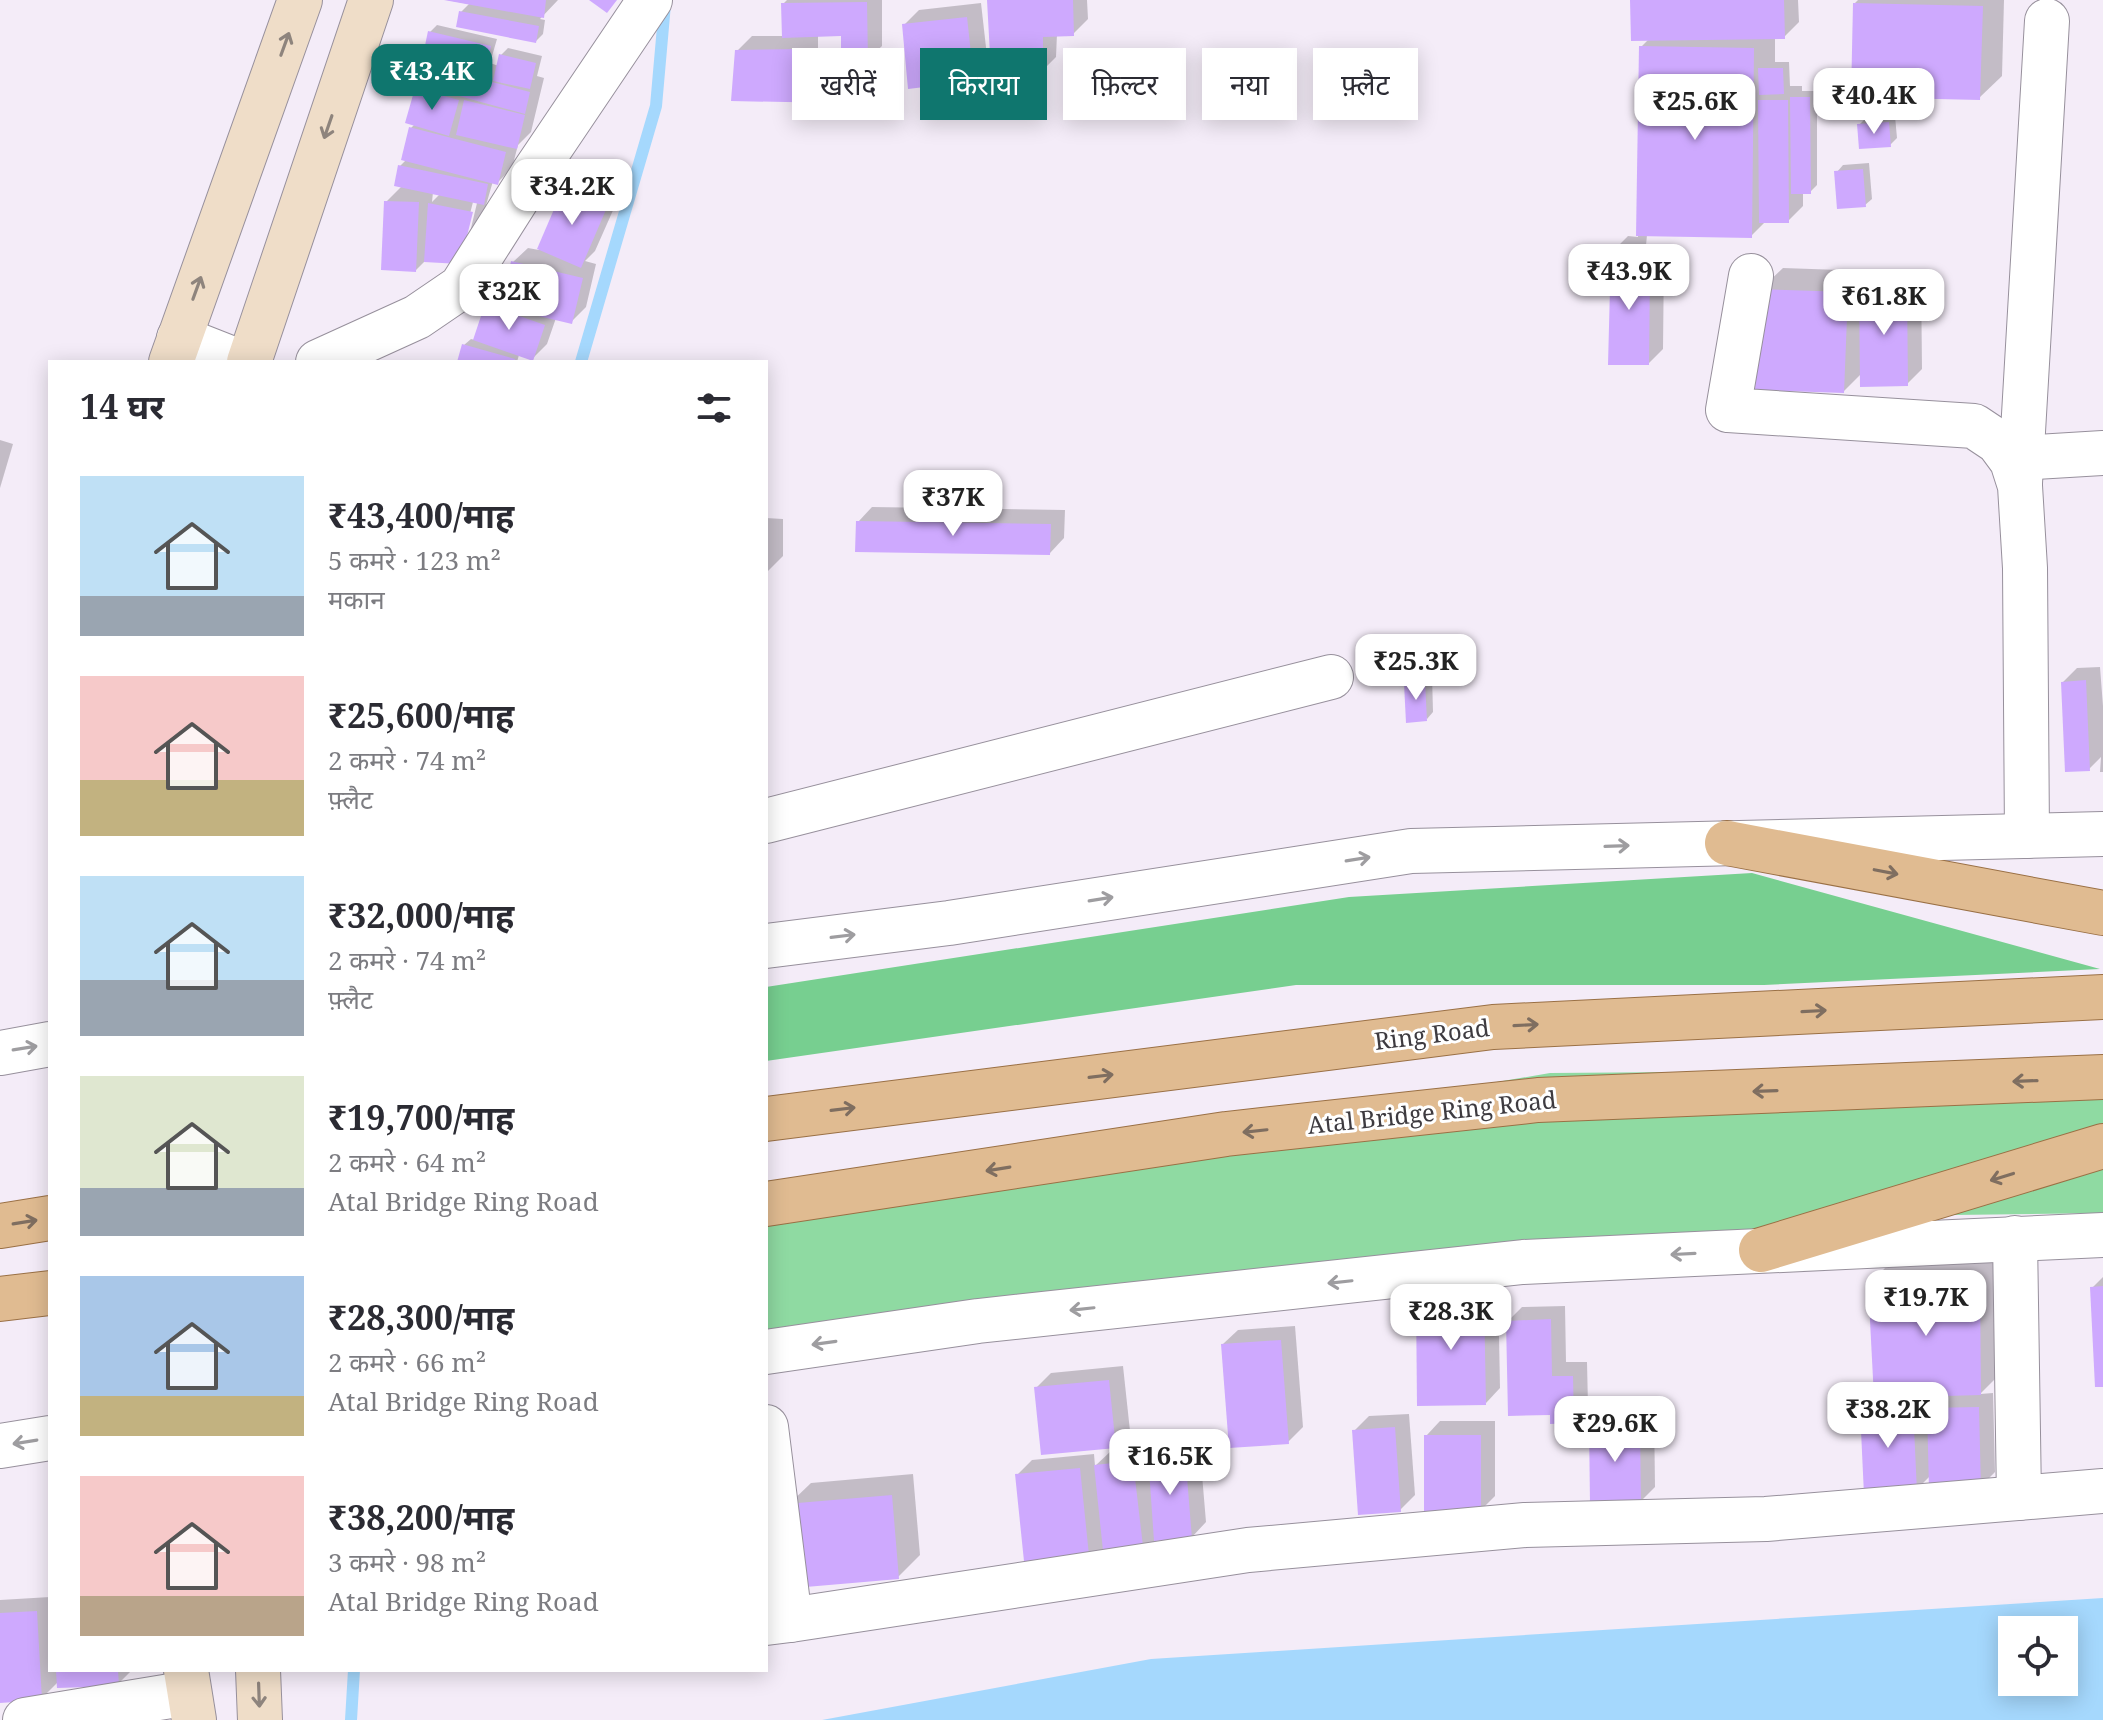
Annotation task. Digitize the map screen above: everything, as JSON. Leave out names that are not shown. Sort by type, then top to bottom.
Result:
[{"type":"main road","points":[[175,350],[300,0]]},
{"type":"main road","points":[[250,360],[371,0]]},
{"type":"main road","points":[[1727,843],[2103,913]]},
{"type":"main road","name":"Ring Road","points":[[768,1119],[1493,1027],[2103,997]]},
{"type":"main road","name":"Atal Bridge Ring Road","points":[[768,1204],[1226,1134],[1538,1100],[2103,1077]]},
{"type":"main road","points":[[1761,1250],[2103,1146]]},
{"type":"main road","points":[[0,1226],[48,1218]]},
{"type":"main road","points":[[0,1299],[48,1293]]},
{"type":"main road","points":[[258,1672],[260,1720]]},
{"type":"street","points":[[322,360],[417,317],[461,287],[650,0]]},
{"type":"street","points":[[2027,836],[2025,568],[2020,472],[2047,21]]},
{"type":"street","points":[[1751,276],[1728,410],[1974,426],[1998,442],[2020,472]]},
{"type":"street","points":[[175,350],[229,360]]},
{"type":"street","points":[[2020,472],[2103,453]]},
{"type":"street","points":[[768,820],[1331,677]]},
{"type":"street","points":[[768,946],[949,923],[1411,851],[2103,834]]},
{"type":"street","points":[[0,1053],[48,1044]]},
{"type":"street","points":[[768,1352],[978,1321],[1523,1262],[2103,1235]]},
{"type":"street","points":[[2015,1238],[2019,1498]]},
{"type":"street","points":[[0,1446],[48,1438]]},
{"type":"street","points":[[768,1460],[778,1622],[1248,1550],[1525,1525],[1766,1519],[2103,1491]]},
{"type":"street","points":[[25,1720],[189,1694]]},
{"type":"green space","points":[[1752,873],[2100,969],[1764,985],[1296,985],[768,1061],[768,987],[1349,897]]},
{"type":"green space","points":[[2103,1069],[2103,1213],[1953,1215],[768,1340],[768,1207],[1550,1073]]},
{"type":"water","points":[[2103,1598],[2103,1720],[822,1720],[1151,1659]]},
{"type":"building","points":[[444,0],[546,0],[544,18]]},
{"type":"building","points":[[589,0],[617,0],[607,13]]},
{"type":"building","points":[[987,0],[1073,0],[1074,36],[1043,37],[1043,48],[990,48]]},
{"type":"building","points":[[1630,0],[1784,0],[1785,39],[1631,41]]},
{"type":"building","points":[[867,2],[868,48],[841,48],[841,36],[782,38],[781,3]]},
{"type":"building","points":[[1853,3],[1983,6],[1980,100],[1851,97]]},
{"type":"building","points":[[459,11],[539,26],[536,43],[456,27]]},
{"type":"building","points":[[967,17],[970,48],[920,48],[920,88],[908,89],[902,24]]},
{"type":"building","points":[[428,31],[491,46],[486,70],[423,55]]},
{"type":"building","points":[[1639,46],[1754,48],[1752,238],[1636,236]]},
{"type":"building","points":[[792,49],[792,102],[731,101],[735,50]]},
{"type":"building","points":[[499,54],[536,63],[530,89],[493,81]]},
{"type":"building","points":[[417,62],[530,92],[525,114],[412,83]]},
{"type":"building","points":[[1758,68],[1783,68],[1784,94],[1759,95]]},
{"type":"building","points":[[415,88],[459,100],[449,136],[405,123]]},
{"type":"building","points":[[1790,97],[1810,97],[1811,194],[1791,194]]},
{"type":"building","points":[[464,100],[525,115],[517,149],[456,135]]},
{"type":"building","points":[[1758,100],[1788,100],[1789,223],[1759,223]]},
{"type":"building","points":[[1889,122],[1891,147],[1859,149],[1857,124]]},
{"type":"building","points":[[409,127],[506,152],[498,185],[401,160]]},
{"type":"building","points":[[398,165],[488,184],[484,205],[394,186]]},
{"type":"building","points":[[1863,169],[1866,207],[1837,209],[1834,171]]},
{"type":"building","points":[[564,186],[608,205],[581,268],[537,249]]},
{"type":"building","points":[[384,201],[419,202],[416,272],[381,270]]},
{"type":"building","points":[[428,203],[473,212],[460,264],[424,262]]},
{"type":"building","points":[[1611,250],[1633,251],[1632,270],[1650,270],[1649,365],[1608,365]]},
{"type":"building","points":[[511,261],[583,278],[572,324],[501,307]]},
{"type":"building","points":[[1907,287],[1908,386],[1860,387],[1859,288]]},
{"type":"building","points":[[1758,289],[1848,292],[1844,393],[1755,390]]},
{"type":"building","points":[[485,304],[545,325],[533,360],[473,340]]},
{"type":"building","points":[[462,344],[515,359],[515,360],[458,360]]},
{"type":"building","points":[[856,521],[1051,524],[1050,555],[855,552]]},
{"type":"building","points":[[2086,680],[2090,771],[2065,772],[2061,682]]},
{"type":"building","points":[[1425,681],[1427,721],[1406,723],[1404,683]]},
{"type":"building","points":[[1980,1280],[1981,1395],[1874,1398],[1868,1282]]},
{"type":"building","points":[[2103,1286],[2103,1387],[2095,1387],[2090,1287]]},
{"type":"building","points":[[1484,1297],[1486,1405],[1417,1406],[1416,1298]]},
{"type":"building","points":[[1551,1319],[1552,1376],[1573,1376],[1574,1423],[1550,1424],[1550,1415],[1508,1416],[1506,1321]]},
{"type":"building","points":[[1281,1340],[1289,1444],[1229,1448],[1221,1344]]},
{"type":"building","points":[[1109,1380],[1116,1448],[1041,1455],[1034,1387]]},
{"type":"building","points":[[1913,1406],[1917,1492],[1864,1495],[1860,1409]]},
{"type":"building","points":[[1979,1407],[1981,1489],[1929,1490],[1927,1408]]},
{"type":"building","points":[[1589,1424],[1640,1424],[1641,1504],[1590,1504]]},
{"type":"building","points":[[1395,1427],[1401,1512],[1358,1515],[1352,1430]]},
{"type":"building","points":[[1424,1435],[1481,1435],[1481,1513],[1424,1513]]},
{"type":"building","points":[[1185,1452],[1192,1539],[1154,1541],[1148,1455]]},
{"type":"building","points":[[1133,1461],[1144,1555],[1104,1560],[1094,1465]]},
{"type":"building","points":[[1080,1468],[1090,1565],[1025,1571],[1015,1474]]},
{"type":"building","points":[[892,1495],[899,1579],[794,1588],[786,1504]]},
{"type":"building","points":[[37,1611],[42,1700],[0,1703],[0,1613]]},
{"type":"building","points":[[56,1672],[118,1672],[119,1686],[57,1688]]},
{"type":"waterway","points":[[582,360],[656,106],[665,4]]},
{"type":"waterway","points":[[351,1720],[354,1672]]}]
